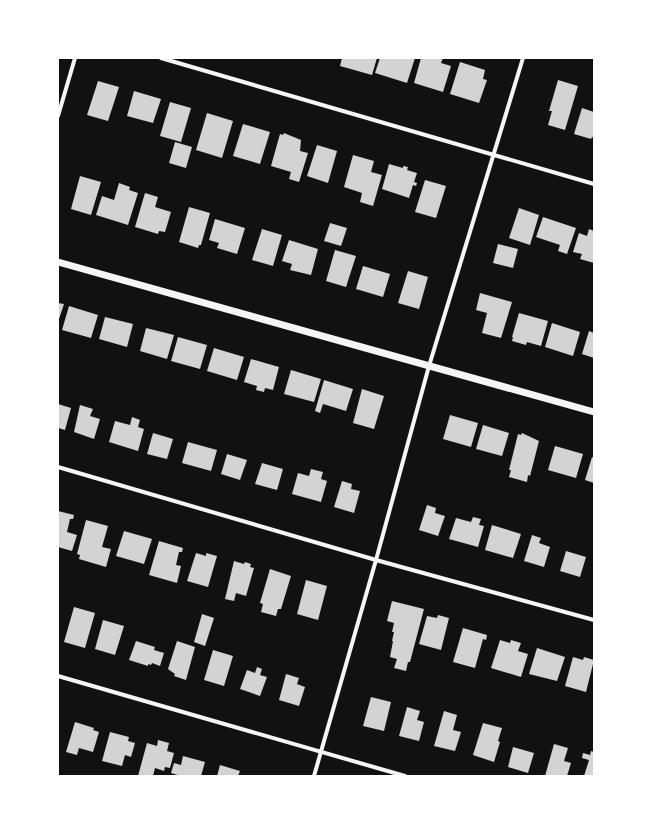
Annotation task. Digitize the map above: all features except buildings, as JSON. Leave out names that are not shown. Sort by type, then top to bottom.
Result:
[{"type":"street","points":[[58,116],[75,58]]},
{"type":"street","points":[[161,58],[594,184]]},
{"type":"street","points":[[314,776],[430,366],[523,58]]},
{"type":"street","points":[[58,262],[594,412]]},
{"type":"street","points":[[58,467],[376,560],[594,620]]},
{"type":"street","points":[[58,676],[405,776]]}]
